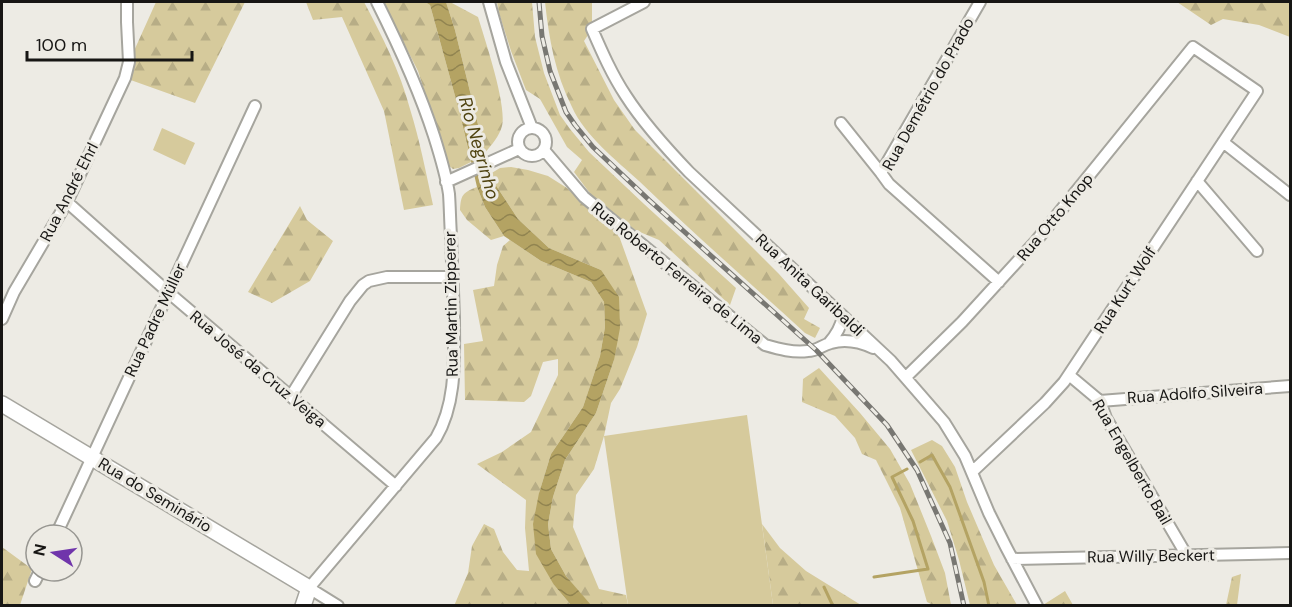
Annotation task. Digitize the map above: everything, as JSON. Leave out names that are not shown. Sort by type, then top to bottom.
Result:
[{"type":"street","name":"Rua André Ehrl","points":[[2,319],[14,292],[67,202],[125,78],[129,62],[127,2]]},
{"type":"street","name":"Rua Martin Zipperer","points":[[303,606],[309,588],[436,438],[447,414],[454,364],[453,277],[449,196],[446,182],[440,156],[417,87],[376,2]]},
{"type":"street","points":[[489,2],[506,62],[532,128]]},
{"type":"street","name":"Rua Anita Garibaldi","points":[[644,2],[592,29],[625,95],[661,142],[689,172],[906,376],[944,422],[956,440],[989,513],[1037,606]]},
{"type":"street","name":"Rua Demétrio do Prado","points":[[980,2],[881,172],[890,184],[999,282]]},
{"type":"street","name":"Rua Kurt Wolf","points":[[972,472],[1045,403],[1069,375],[1257,91],[1193,48]]},
{"type":"street","name":"Rua Otto Knop","points":[[906,376],[962,322],[1059,214],[1193,48]]},
{"type":"street","name":"Rua Padre Müller","points":[[62,523],[255,106]]},
{"type":"street","points":[[841,123],[881,172]]},
{"type":"street","points":[[532,128],[543,133],[546,144],[540,155],[528,157],[519,149],[517,143],[521,132],[532,128]]},
{"type":"street","points":[[1223,142],[1290,195]]},
{"type":"street","points":[[446,182],[519,149]]},
{"type":"street","name":"Rua Roberto Ferreira de Lima","points":[[544,150],[584,197],[765,345],[782,350],[806,352],[829,343],[846,341],[863,343],[879,350]]},
{"type":"street","points":[[1197,181],[1257,251]]},
{"type":"street","name":"Rua José da Cruz Veiga","points":[[67,202],[168,292],[396,486]]},
{"type":"street","points":[[291,396],[350,301],[363,285],[369,281],[387,277],[453,277]]},
{"type":"street","points":[[829,343],[841,326],[843,316]]},
{"type":"street","name":"Rua Engelberto Bail","points":[[1069,375],[1100,401],[1106,418],[1187,556]]},
{"type":"street","name":"Rua Adolfo Silveira","points":[[1100,401],[1290,386]]},
{"type":"street","name":"Rua do Seminário","points":[[2,404],[309,588]]},
{"type":"street","name":"Rua Willy Beckert","points":[[1012,560],[1290,553]]},
{"type":"street","points":[[309,588],[338,606]]},
{"type":"green space","points":[[156,2],[245,2],[195,103],[125,78],[129,62]]},
{"type":"green space","points":[[306,2],[364,2],[390,54],[406,95],[433,205],[404,210],[384,111],[342,17],[313,20]]},
{"type":"green space","points":[[383,2],[425,2],[430,5],[471,162],[453,169],[448,165],[418,71]]},
{"type":"green space","points":[[446,2],[478,17],[494,72],[503,116],[502,126],[485,153],[455,30]]},
{"type":"green space","points":[[497,2],[532,2],[535,37],[544,73],[560,115],[589,152],[736,288],[730,305],[659,240],[635,230],[592,196],[574,172],[582,160],[567,147],[540,99],[526,90],[511,51]]},
{"type":"green space","points":[[545,2],[592,2],[592,29],[584,41],[614,100],[635,130],[779,274],[809,308],[804,319],[820,328],[815,338],[805,333],[593,138],[572,107],[557,69]]},
{"type":"green space","points":[[1177,2],[1290,2],[1290,37],[1259,25],[1223,19],[1211,25]]},
{"type":"green space","points":[[162,128],[195,143],[185,165],[153,150]]},
{"type":"green space","points":[[511,167],[548,176],[567,188],[618,233],[647,314],[637,347],[620,389],[611,403],[594,469],[576,495],[573,527],[599,589],[626,595],[628,605],[591,606],[589,604],[566,576],[551,549],[548,524],[553,497],[565,460],[596,413],[614,360],[601,270],[549,248],[518,219],[490,174],[500,168]]},
{"type":"green space","points":[[477,187],[485,207],[504,236],[491,240],[467,220],[460,210],[463,195]]},
{"type":"green space","points":[[300,206],[307,220],[333,241],[310,281],[272,303],[248,292]]},
{"type":"green space","points":[[510,240],[541,261],[591,282],[604,302],[605,327],[600,356],[583,407],[551,454],[539,493],[554,585],[571,605],[454,606],[468,573],[472,546],[484,524],[494,529],[503,552],[517,570],[529,571],[525,528],[526,500],[477,464],[502,452],[531,432],[558,375],[558,359],[543,362],[531,396],[524,402],[465,400],[464,344],[483,341],[473,290],[494,286],[503,246]]},
{"type":"green space","points":[[819,368],[890,449],[910,484],[945,573],[951,605],[933,605],[927,602],[900,508],[876,460],[862,454],[855,438],[835,416],[802,402],[803,379]]},
{"type":"green space","points":[[747,415],[773,605],[628,605],[604,436]]},
{"type":"green space","points":[[932,440],[942,446],[955,467],[994,565],[1017,605],[970,605],[947,521],[911,450]]},
{"type":"green space","points":[[762,524],[780,548],[806,571],[861,605],[773,605]]},
{"type":"green space","points":[[2,547],[24,563],[24,583],[27,583],[20,605],[2,605]]},
{"type":"green space","points":[[1241,574],[1237,605],[1226,605],[1232,577]]},
{"type":"green space","points":[[1065,591],[1073,605],[1043,605]]},
{"type":"water","name":"Rio Negrinho","points":[[425,2],[446,2],[491,178],[518,219],[549,248],[601,270],[619,297],[620,328],[614,360],[596,413],[565,460],[553,497],[548,524],[551,549],[566,576],[591,605],[571,605],[554,585],[536,554],[533,524],[539,493],[551,454],[583,407],[600,356],[605,327],[604,302],[591,282],[541,261],[504,236],[485,207],[477,187],[430,5]]},
{"type":"waterway","points":[[920,462],[932,455],[950,487],[984,582],[989,606]]},
{"type":"waterway","points":[[874,577],[928,569],[913,521],[892,477],[907,469]]},
{"type":"waterway","points":[[824,587],[833,606]]},
{"type":"railway","points":[[539,2],[542,36],[550,71],[566,112],[575,125],[593,147],[649,200],[816,350],[887,425],[917,470],[950,543],[964,606]]}]
